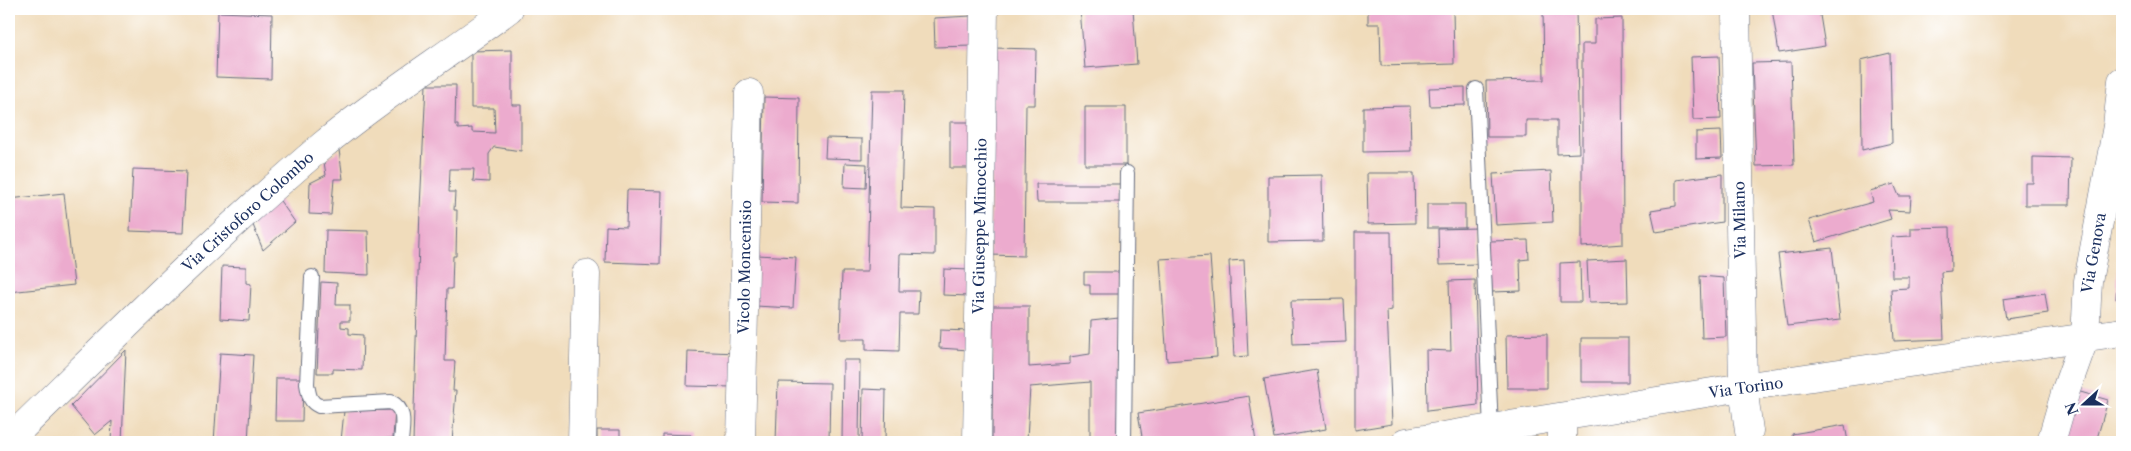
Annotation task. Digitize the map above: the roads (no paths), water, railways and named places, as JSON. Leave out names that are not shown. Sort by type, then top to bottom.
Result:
[{"type":"street","name":"Via Cristoforo Colombo","points":[[9,440],[216,239],[325,144],[418,73],[509,9]]},
{"type":"street","name":"Via Giuseppe Minocchio","points":[[977,442],[984,9]]},
{"type":"street","name":"Via Milano","points":[[1736,9],[1757,436]]},
{"type":"street","name":"Via Genova","points":[[2051,442],[2066,390],[2085,337],[2088,281],[2118,126],[2122,81]]},
{"type":"street","name":"Vicolo Moncenisio","points":[[741,442],[749,93]]},
{"type":"street","points":[[582,442],[586,274]]},
{"type":"street","name":"Via Torino","points":[[1406,442],[1490,428],[1562,430],[1754,386],[2122,332]]},
{"type":"lane","points":[[1476,89],[1490,428]]},
{"type":"lane","points":[[1124,442],[1127,173]]},
{"type":"lane","points":[[312,277],[307,384],[309,397],[313,404],[318,406],[391,402],[399,406],[403,414],[401,442]]}]
